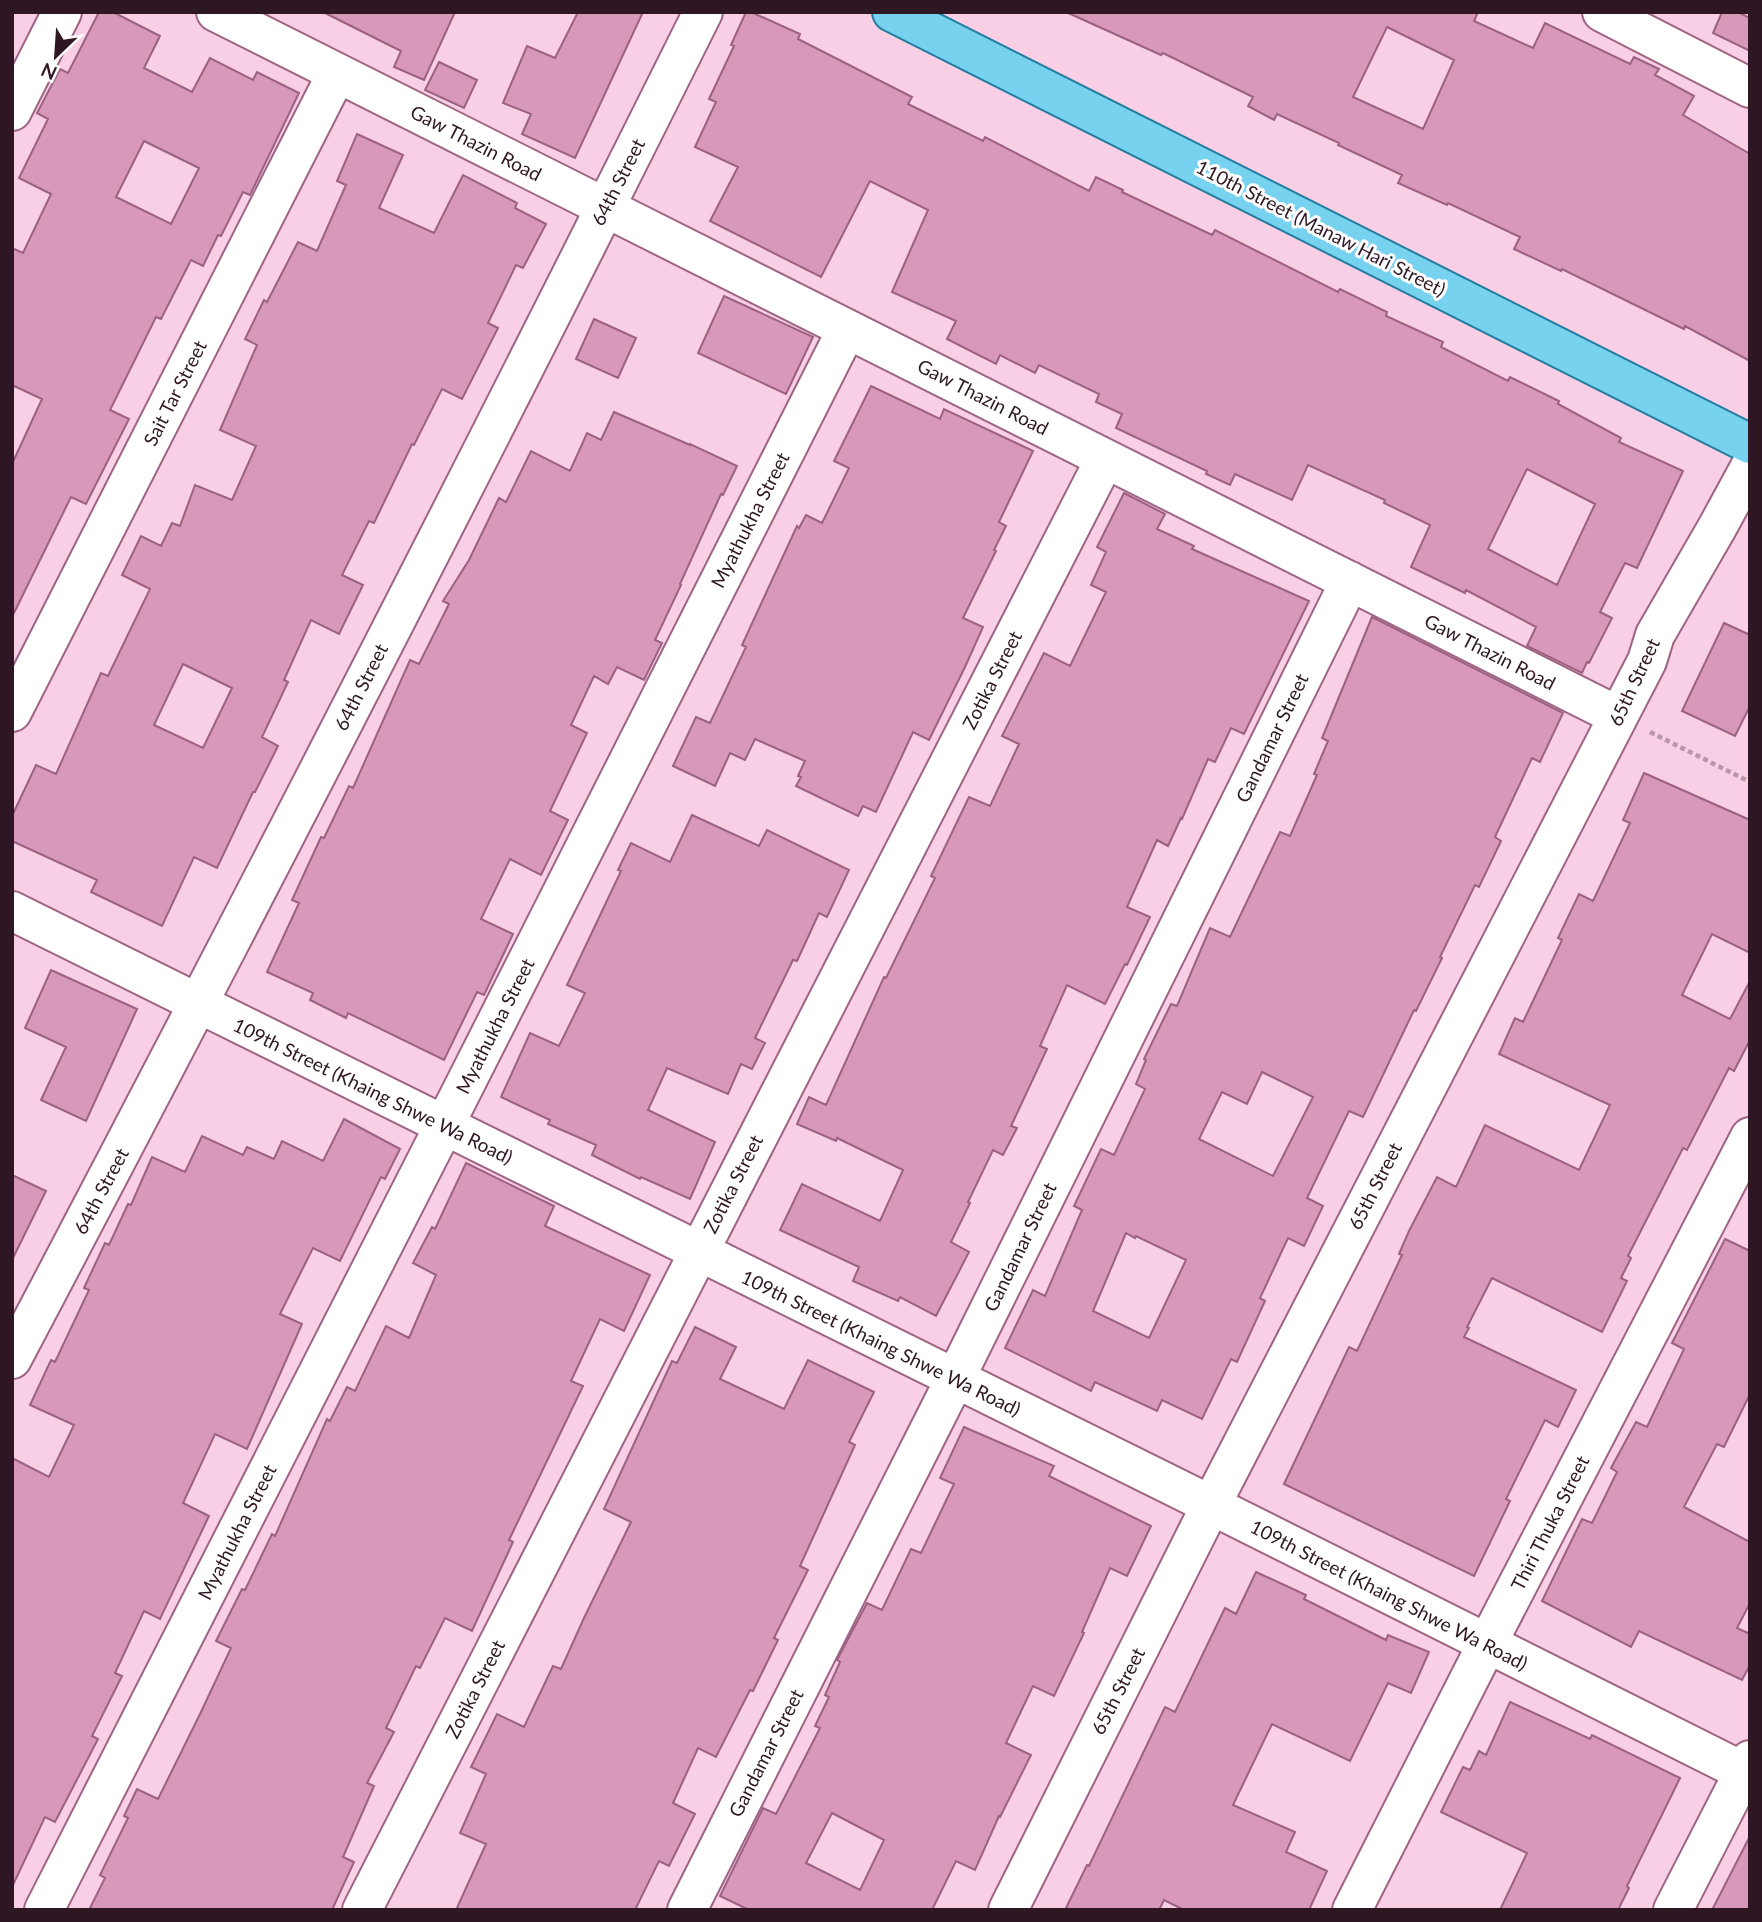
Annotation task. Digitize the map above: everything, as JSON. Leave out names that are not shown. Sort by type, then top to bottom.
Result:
[{"type":"main road","name":"110th Street (Manaw Hari Street)","points":[[892,12],[1750,444]]},
{"type":"street","points":[[12,111],[62,12]]},
{"type":"street","name":"Gaw Thazin Road","points":[[216,12],[1618,716]]},
{"type":"street","name":"64th Street","points":[[12,1359],[199,1004],[606,208],[703,12]]},
{"type":"street","points":[[1602,12],[1654,24],[1750,88]]},
{"type":"street","name":"Sait Tar Street","points":[[12,712],[337,73]]},
{"type":"street","name":"Myathukha Street","points":[[44,1910],[444,1126],[846,328]]},
{"type":"street","name":"Zotika Street","points":[[362,1910],[1105,459]]},
{"type":"street","name":"65th Street","points":[[1008,1910],[1211,1505],[1647,661],[1655,635],[1750,467]]},
{"type":"street","name":"Gandamar Street","points":[[687,1910],[955,1380],[1350,581]]},
{"type":"street","name":"109th Street (Khaing Shwe Wa Road)","points":[[12,911],[1487,1644],[1748,1769]]},
{"type":"street","name":"Thiri Thuka Street","points":[[1352,1910],[1750,1137]]},
{"type":"street","points":[[1673,1910],[1748,1769]]},
{"type":"path","points":[[1618,716],[1750,782]]},
{"type":"building","points":[[99,12],[113,12],[160,36],[144,68],[192,92],[210,58],[253,80],[257,72],[299,93],[250,195],[243,192],[203,266],[191,260],[161,319],[156,317],[110,410],[129,419],[86,504],[71,497],[12,617],[12,464],[42,399],[12,385],[12,248],[23,253],[51,194],[19,178],[48,119],[37,113],[60,69],[68,73]],"holes":[[[144,141],[199,168],[171,224],[116,197]]]},
{"type":"building","points":[[323,12],[455,12],[424,80],[394,67],[401,51]]},
{"type":"building","points":[[578,12],[643,12],[575,158],[522,134],[531,114],[503,103],[527,46],[555,58]]},
{"type":"building","points":[[746,12],[751,12],[800,34],[798,39],[912,97],[908,104],[983,141],[985,137],[1089,191],[1096,177],[1212,235],[1215,230],[1338,292],[1340,289],[1387,312],[1386,316],[1443,342],[1441,347],[1508,381],[1510,377],[1559,401],[1558,404],[1621,438],[1619,442],[1683,471],[1637,568],[1625,563],[1600,612],[1612,618],[1582,673],[1527,646],[1536,627],[1466,590],[1465,593],[1411,567],[1430,525],[1384,503],[1385,500],[1308,465],[1292,500],[1235,474],[1230,485],[1206,474],[1207,471],[1116,428],[1122,414],[1096,402],[1099,394],[1039,365],[1035,373],[1000,355],[996,364],[947,339],[956,321],[892,292],[928,210],[870,181],[821,277],[710,221],[738,167],[695,147],[716,102],[709,99],[734,46],[731,45]],"holes":[[[1527,469],[1595,504],[1557,585],[1488,549]]]},
{"type":"building","points":[[1066,12],[1478,12],[1474,21],[1533,48],[1545,23],[1630,64],[1634,57],[1659,69],[1655,75],[1694,96],[1683,115],[1750,154],[1750,361],[1685,326],[1684,329],[1562,269],[1561,271],[1514,249],[1520,237],[1398,183],[1402,175],[1277,114],[1274,120],[1248,106],[1253,97],[1163,53],[1161,55]],"holes":[[[1387,27],[1454,60],[1423,129],[1353,97]]]},
{"type":"building","points":[[1722,12],[1738,12],[1750,18],[1750,51],[1713,33]]},
{"type":"building","points":[[439,62],[477,80],[464,108],[425,90]]},
{"type":"building","points":[[357,134],[403,155],[379,208],[434,233],[463,175],[517,203],[515,208],[546,224],[523,268],[516,265],[488,323],[498,328],[462,399],[442,389],[374,523],[369,521],[342,575],[363,585],[339,634],[311,620],[284,680],[288,682],[262,737],[278,746],[217,868],[194,857],[162,926],[91,892],[97,880],[12,841],[12,816],[36,765],[56,774],[101,673],[108,676],[150,589],[122,575],[141,536],[161,546],[172,523],[180,526],[195,485],[232,500],[256,446],[220,430],[257,345],[245,339],[298,242],[317,251],[346,185],[337,181]],"holes":[[[183,664],[232,688],[203,748],[154,725]]]},
{"type":"building","points":[[724,296],[813,337],[786,394],[698,353]]},
{"type":"building","points":[[594,319],[636,338],[618,378],[576,359]]},
{"type":"building","points":[[871,386],[940,419],[944,409],[1033,451],[999,522],[1006,526],[994,550],[996,551],[963,618],[983,627],[965,667],[929,740],[913,732],[876,812],[863,806],[858,816],[796,786],[805,761],[755,739],[745,760],[730,753],[715,786],[673,766],[696,717],[710,723],[746,647],[742,645],[797,526],[799,528],[806,515],[822,523],[849,468],[834,461]]},
{"type":"building","points":[[614,412],[737,466],[723,495],[721,494],[655,640],[662,643],[644,680],[617,667],[608,684],[594,676],[571,725],[587,733],[550,811],[568,820],[541,875],[510,859],[481,919],[513,934],[484,995],[477,992],[444,1060],[348,1013],[346,1018],[310,1000],[313,993],[267,972],[299,903],[292,900],[321,837],[324,838],[349,786],[353,788],[410,660],[419,664],[449,604],[443,601],[469,560],[499,498],[506,502],[531,451],[570,471],[587,433],[601,440]]},
{"type":"building","points":[[1124,493],[1165,514],[1157,529],[1194,546],[1192,549],[1309,601],[1244,734],[1231,728],[1215,762],[1208,759],[1168,846],[1157,840],[1127,907],[1150,917],[1105,1004],[1067,985],[1040,1046],[1047,1049],[1011,1126],[1017,1128],[1003,1155],[993,1150],[951,1242],[969,1252],[936,1316],[900,1297],[898,1301],[853,1281],[859,1267],[780,1230],[802,1184],[880,1221],[903,1170],[837,1138],[836,1141],[797,1124],[809,1097],[826,1105],[884,977],[886,978],[935,878],[931,876],[969,797],[990,806],[1019,744],[1002,736],[1044,653],[1070,666],[1106,592],[1091,585],[1106,552],[1097,547]]},
{"type":"building","points":[[1372,617],[1563,713],[1540,762],[1532,758],[1495,837],[1501,841],[1479,887],[1475,885],[1363,1117],[1349,1111],[1307,1198],[1323,1206],[1304,1246],[1288,1238],[1260,1298],[1265,1301],[1237,1362],[1231,1359],[1202,1419],[1162,1400],[1157,1411],[1095,1382],[1091,1391],[1005,1348],[1033,1290],[1045,1296],[1082,1210],[1074,1206],[1101,1149],[1114,1155],[1145,1089],[1136,1084],[1146,1060],[1144,1059],[1171,1004],[1177,1006],[1210,928],[1230,937],[1280,832],[1290,836],[1317,775],[1314,774],[1328,741],[1322,738]],"holes":[[[1262,1072],[1313,1097],[1273,1176],[1199,1139],[1222,1092],[1247,1104]],[[1126,1233],[1186,1260],[1149,1338],[1093,1311]]]},
{"type":"building","points":[[1724,623],[1750,635],[1750,706],[1735,736],[1682,711]]},
{"type":"building","points":[[1644,773],[1750,820],[1750,953],[1712,934],[1682,995],[1730,1019],[1750,981],[1750,1040],[1734,1071],[1729,1068],[1687,1150],[1683,1148],[1628,1256],[1631,1258],[1621,1278],[1627,1281],[1602,1332],[1492,1278],[1464,1337],[1576,1390],[1558,1427],[1545,1420],[1506,1499],[1510,1501],[1474,1576],[1284,1484],[1349,1347],[1357,1351],[1402,1255],[1399,1254],[1409,1231],[1437,1177],[1456,1187],[1485,1125],[1579,1170],[1610,1105],[1499,1054],[1515,1018],[1523,1022],[1562,940],[1558,938],[1579,894],[1593,901],[1630,823],[1623,820]]},
{"type":"building","points":[[692,815],[759,846],[767,830],[849,870],[827,917],[819,913],[797,961],[793,960],[755,1038],[765,1043],[752,1069],[741,1064],[728,1094],[667,1068],[648,1110],[715,1142],[690,1199],[641,1177],[640,1179],[592,1155],[596,1145],[548,1124],[550,1120],[501,1097],[530,1033],[559,1046],[585,993],[567,985],[621,871],[618,870],[631,843],[670,862]]},
{"type":"building","points":[[51,970],[137,1009],[86,1121],[41,1100],[66,1047],[25,1028]]},
{"type":"building","points":[[344,1119],[400,1149],[385,1179],[381,1177],[340,1261],[313,1248],[280,1314],[302,1324],[247,1449],[215,1434],[183,1503],[209,1516],[160,1619],[144,1611],[115,1673],[122,1676],[92,1736],[98,1739],[55,1822],[45,1817],[12,1887],[12,1458],[49,1477],[74,1425],[30,1405],[51,1360],[55,1362],[89,1290],[84,1288],[105,1243],[109,1245],[128,1204],[131,1205],[152,1157],[185,1172],[202,1136],[243,1155],[247,1147],[274,1159],[282,1141],[323,1161]]},
{"type":"building","points":[[466,1163],[554,1206],[545,1226],[650,1275],[624,1331],[600,1319],[571,1381],[583,1386],[509,1540],[513,1542],[472,1631],[445,1618],[420,1668],[416,1666],[386,1728],[394,1732],[367,1783],[374,1786],[343,1857],[354,1862],[332,1910],[89,1910],[105,1878],[100,1875],[128,1818],[124,1816],[137,1789],[158,1799],[201,1712],[231,1648],[216,1641],[272,1534],[275,1536],[327,1419],[330,1421],[347,1387],[355,1391],[386,1326],[409,1338],[436,1275],[413,1263],[432,1227],[435,1229]]},
{"type":"building","points":[[12,1175],[46,1191],[12,1260]]},
{"type":"building","points":[[1725,1239],[1750,1251],[1750,1394],[1724,1447],[1717,1444],[1684,1507],[1750,1542],[1750,1603],[1737,1628],[1750,1634],[1750,1665],[1742,1680],[1639,1631],[1631,1647],[1542,1601],[1582,1519],[1592,1523],[1617,1472],[1611,1468],[1636,1422],[1647,1427],[1684,1349],[1672,1343]]},
{"type":"building","points":[[695,1327],[736,1347],[720,1379],[784,1409],[808,1360],[874,1392],[849,1442],[855,1445],[800,1566],[808,1570],[774,1638],[778,1640],[753,1691],[750,1690],[716,1757],[698,1748],[673,1803],[695,1814],[669,1866],[659,1861],[635,1910],[456,1910],[486,1844],[460,1833],[486,1774],[471,1767],[497,1714],[524,1727],[553,1666],[561,1669],[631,1522],[604,1509],[672,1361],[677,1363]]},
{"type":"building","points":[[964,1427],[1054,1466],[1049,1476],[1151,1526],[1127,1576],[1110,1568],[1082,1632],[1084,1633],[1054,1696],[1033,1686],[1006,1743],[1031,1755],[975,1870],[956,1861],[932,1910],[749,1910],[720,1896],[763,1808],[776,1814],[820,1728],[815,1726],[829,1697],[825,1695],[840,1662],[837,1660],[867,1603],[882,1610],[911,1549],[921,1553],[954,1484],[940,1478]],"holes":[[[832,1813],[884,1840],[860,1890],[806,1863]]]},
{"type":"building","points":[[1256,1572],[1306,1595],[1304,1599],[1386,1640],[1388,1635],[1429,1652],[1411,1693],[1388,1683],[1350,1761],[1272,1724],[1233,1805],[1295,1832],[1286,1852],[1327,1871],[1309,1910],[1184,1910],[1164,1900],[1159,1910],[1065,1910],[1165,1707],[1175,1712],[1225,1608],[1236,1614]]},
{"type":"building","points":[[1510,1702],[1590,1739],[1592,1735],[1680,1778],[1618,1910],[1500,1910],[1527,1853],[1441,1812],[1463,1767],[1470,1770],[1479,1751],[1486,1755]]},
{"type":"building","points":[[1750,1836],[1750,1910],[1712,1910]]}]
